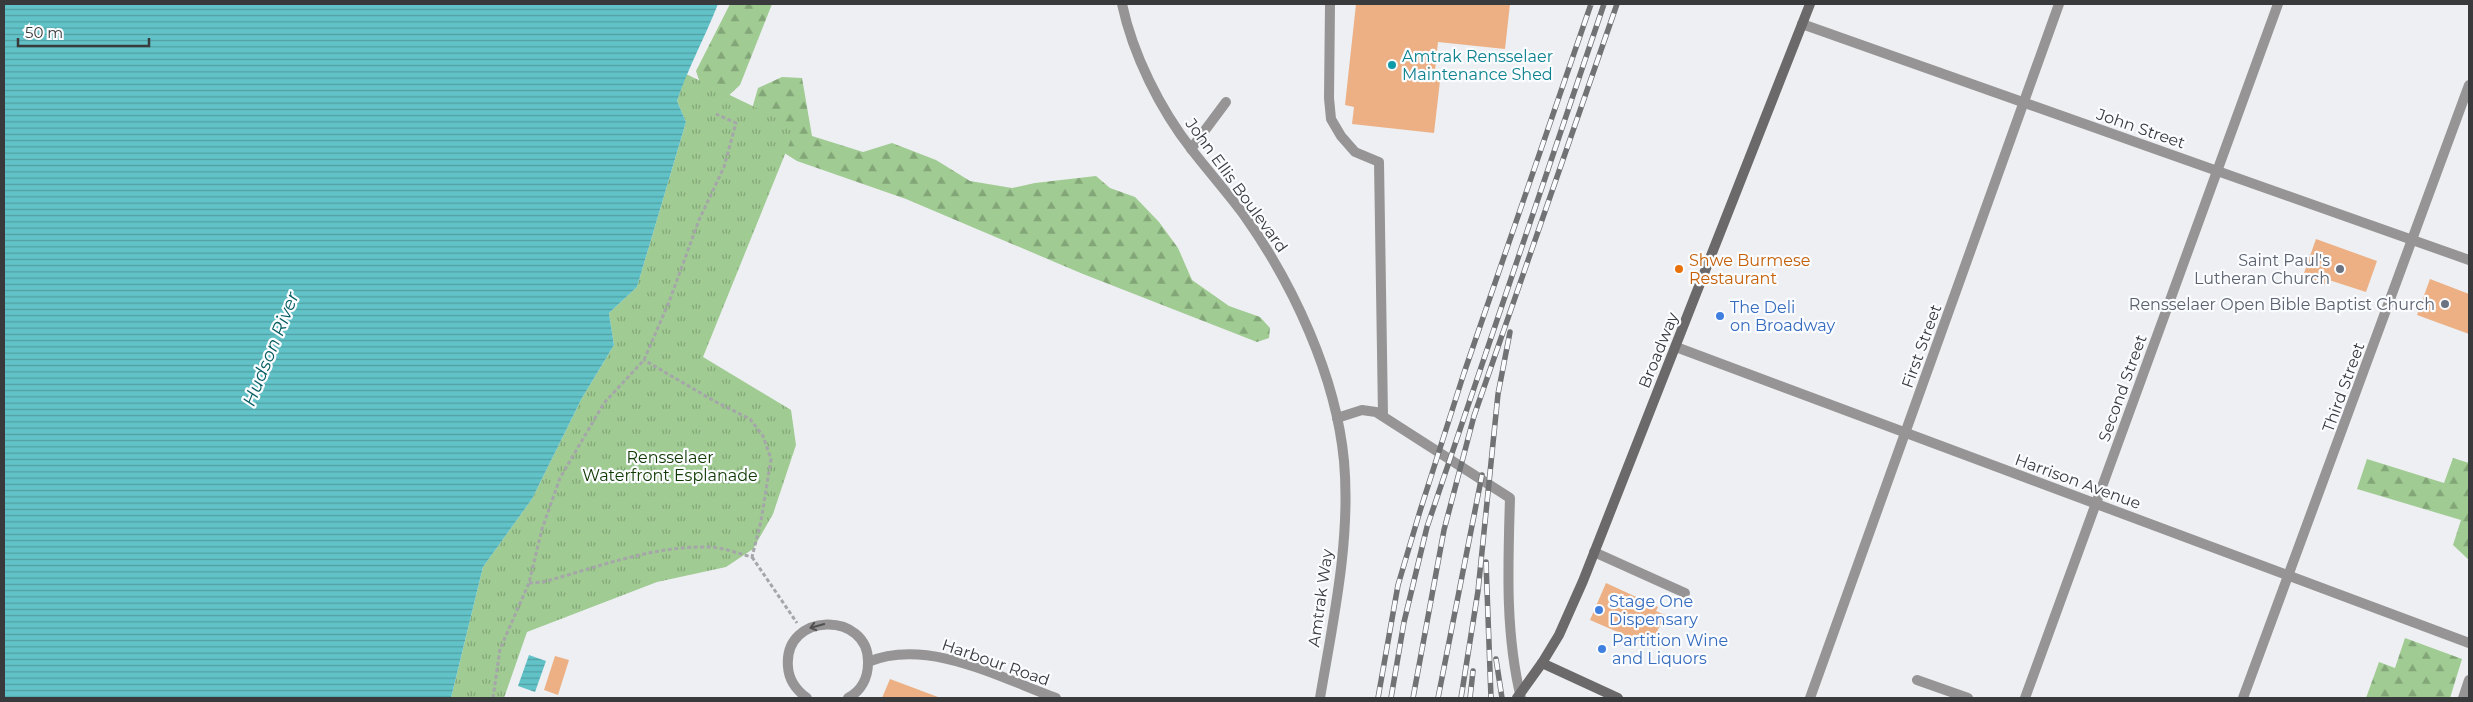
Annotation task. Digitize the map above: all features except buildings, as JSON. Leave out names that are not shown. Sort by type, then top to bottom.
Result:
[{"type":"street","name":"John Ellis Boulevard","points":[[1122,4],[1138,54],[1162,103],[1191,149],[1239,209],[1283,276],[1316,354],[1337,418],[1344,462],[1344,502]]},
{"type":"street","points":[[1330,4],[1329,98],[1331,119],[1338,132],[1356,152],[1379,162],[1383,415]]},
{"type":"street","name":"Broadway","points":[[1519,698],[1567,617],[1676,347],[1810,4]]},
{"type":"street","name":"First Street","points":[[1810,698],[2059,4]]},
{"type":"street","name":"Second Street","points":[[2025,698],[2278,4]]},
{"type":"street","name":"John Street","points":[[1802,24],[2469,260]]},
{"type":"street","name":"Third Street","points":[[2243,698],[2414,240],[2469,85]]},
{"type":"street","points":[[1191,149],[1226,102]]},
{"type":"street","name":"Harrison Avenue","points":[[1676,347],[2469,643]]},
{"type":"street","points":[[1337,418],[1362,410],[1370,410],[1383,415],[1510,498],[1508,581],[1512,662],[1519,698]]},
{"type":"street","name":"Amtrak Way","points":[[1320,698],[1339,575],[1344,502]]},
{"type":"street","points":[[1594,552],[1685,593]]},
{"type":"street","points":[[806,698],[792,683],[787,662],[792,644],[804,632],[821,624],[846,628],[865,646],[868,662],[863,684],[848,698]]},
{"type":"street","name":"Harbour Road","points":[[868,662],[892,654],[932,656],[964,664],[1056,698]]},
{"type":"street","points":[[1542,662],[1618,698]]},
{"type":"street","points":[[1917,680],[1968,698]]},
{"type":"street","points":[[2463,698],[2469,680]]},
{"type":"path","points":[[493,698],[500,649],[529,583],[542,529],[560,478],[604,404],[644,360],[669,302],[699,220],[724,166],[736,123],[716,114]]},
{"type":"path","points":[[644,360],[716,402],[750,419],[764,436],[771,459],[761,521],[752,557]]},
{"type":"path","points":[[529,583],[543,582],[651,552],[704,546],[724,549],[752,557],[804,632]]},
{"type":"green space","points":[[730,4],[772,4],[740,85],[725,99],[703,92],[696,71]]},
{"type":"green space","name":"Rensselaer Waterfront Esplanade","points":[[686,74],[796,127],[703,357],[791,410],[796,445],[773,514],[753,549],[726,567],[657,582],[527,632],[504,698],[451,698],[483,567],[532,499],[582,398],[614,345],[609,313],[637,287],[686,122],[677,101]]},
{"type":"green space","points":[[782,77],[802,78],[812,136],[863,152],[892,143],[936,160],[970,181],[1012,188],[1035,183],[1096,176],[1110,188],[1135,197],[1159,222],[1178,248],[1192,280],[1229,306],[1260,317],[1270,328],[1269,338],[1257,342],[1083,274],[906,199],[797,161],[770,144],[750,116],[758,88]]},
{"type":"green space","points":[[2453,458],[2469,463],[2469,560],[2453,545],[2461,520],[2357,489],[2367,459],[2444,483]]},
{"type":"green space","points":[[2405,638],[2462,659],[2450,698],[2366,698],[2379,662],[2395,668]]},
{"type":"water","name":"Hudson River","points":[[4,4],[718,4],[677,101],[686,122],[637,287],[609,313],[614,345],[582,398],[532,499],[483,567],[451,698],[4,698]]},
{"type":"water","points":[[529,655],[546,661],[535,692],[518,686]]},
{"type":"railway","points":[[1378,698],[1398,585],[1420,511],[1464,373],[1591,4]]},
{"type":"railway","points":[[1391,698],[1404,622],[1427,527],[1604,4]]},
{"type":"railway","points":[[1413,698],[1444,530],[1474,416],[1617,4]]},
{"type":"railway","points":[[1461,698],[1478,591],[1498,394],[1510,332]]},
{"type":"railway","points":[[1438,698],[1482,475]]},
{"type":"railway","points":[[1486,562],[1491,698]]},
{"type":"railway","points":[[1496,659],[1502,698]]},
{"type":"railway","points":[[1470,698],[1473,671]]},
{"type":"place","name":"Amtrak Rensselaer Maintenance Shed","points":[[1392,65]]},
{"type":"place","name":"Shwe Burmese Restaurant","points":[[1679,269]]},
{"type":"place","name":"Saint Paul's Lutheran Church","points":[[2340,269]]},
{"type":"place","name":"Rensselaer Open Bible Baptist Church","points":[[2445,304]]},
{"type":"place","name":"The Deli on Broadway","points":[[1720,316]]},
{"type":"place","name":"Stage One Dispensary","points":[[1599,610]]},
{"type":"place","name":"Partition Wine and Liquors","points":[[1602,649]]}]
